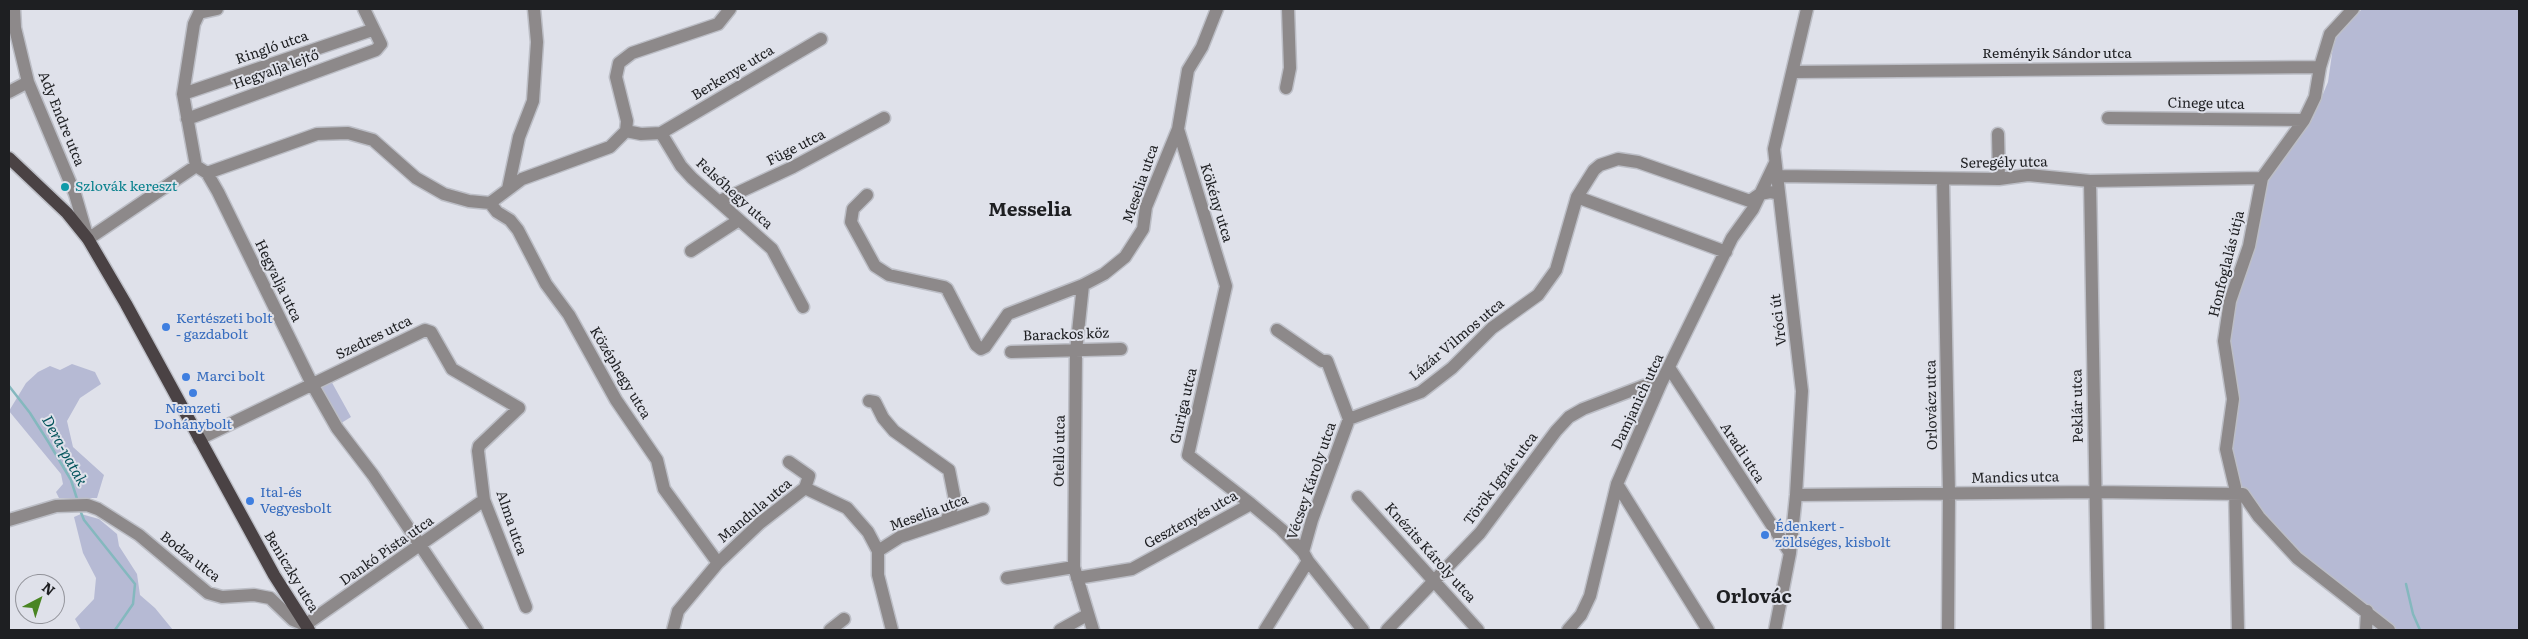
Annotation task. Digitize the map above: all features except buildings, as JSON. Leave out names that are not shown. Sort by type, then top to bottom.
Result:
[{"type":"main road","name":"Beniczky utca","points":[[9,158],[67,213],[88,239],[126,304],[274,575],[307,628]]},
{"type":"street","name":"Ady Endre utca","points":[[14,9],[15,28],[28,82],[75,194],[88,239]]},
{"type":"street","points":[[200,11],[216,9]]},
{"type":"street","points":[[364,9],[372,30]]},
{"type":"street","points":[[508,189],[519,137],[533,101],[537,42],[534,9]]},
{"type":"street","points":[[88,239],[202,169],[318,134],[348,133],[372,140],[416,178],[444,194],[469,202],[490,202],[522,180],[610,147],[626,131],[627,121],[616,77],[619,63],[632,53],[718,24],[730,9]]},
{"type":"street","name":"Meselia utca","points":[[867,196],[853,209],[850,222],[875,266],[889,275],[947,289],[976,345],[981,349],[985,347],[1008,314],[1083,285],[1104,274],[1126,257],[1143,229],[1146,208],[1178,129],[1188,70],[1202,47],[1217,9]]},
{"type":"street","points":[[1286,88],[1290,68],[1288,9]]},
{"type":"street","name":"Vróci út","points":[[1775,630],[1790,553],[1796,495],[1802,391],[1774,150],[1794,72],[1807,9]]},
{"type":"street","name":"Honfoglalás útja","points":[[2238,630],[2235,492],[2226,449],[2234,399],[2224,341],[2230,301],[2249,246],[2262,178],[2304,120],[2315,97],[2320,67],[2330,34],[2353,9]]},
{"type":"street","name":"Hegyalja utca","points":[[200,11],[194,24],[182,94],[187,119],[202,169],[312,384],[337,428],[373,475],[477,630]]},
{"type":"street","name":"Hegyalja lejtő","points":[[187,119],[376,50],[381,44],[372,30]]},
{"type":"street","name":"Ringló utca","points":[[182,94],[372,30]]},
{"type":"street","name":"Berkenye utca","points":[[661,134],[821,39]]},
{"type":"street","name":"Reményik Sándor utca","points":[[1794,72],[2320,67]]},
{"type":"street","points":[[9,92],[28,82]]},
{"type":"street","name":"Füge utca","points":[[720,201],[793,168],[884,118]]},
{"type":"street","name":"Cinege utca","points":[[2108,118],[2304,120]]},
{"type":"street","name":"Kökény utca","points":[[1178,129],[1226,286]]},
{"type":"street","points":[[626,131],[641,134],[661,134]]},
{"type":"street","name":"Felsőhegy utca","points":[[661,134],[681,166],[772,249],[803,307]]},
{"type":"street","points":[[1998,134],[1999,179]]},
{"type":"street","name":"Lázár Vilmos utca","points":[[1349,419],[1422,392],[1452,368],[1492,328],[1538,295],[1556,270],[1578,197],[1594,170],[1600,165],[1618,160],[1638,162],[1750,201],[1760,194]]},
{"type":"street","name":"Seregély utca","points":[[1776,170],[1943,179],[1999,179],[2028,175],[2090,181],[2262,178]]},
{"type":"street","name":"Damjanich utca","points":[[1568,630],[1581,615],[1590,596],[1617,484],[1661,384],[1726,252],[1776,170]]},
{"type":"street","name":"Orlovácz utca","points":[[1943,179],[1948,494],[1948,630]]},
{"type":"street","name":"Peklár utca","points":[[2090,181],[2094,492],[2098,630]]},
{"type":"street","points":[[1760,194],[1770,192],[1779,194]]},
{"type":"street","points":[[1578,197],[1726,252]]},
{"type":"street","name":"Középhegy utca","points":[[490,202],[497,212],[510,220],[518,230],[546,284],[569,315],[616,400],[656,460],[664,489],[718,563]]},
{"type":"street","points":[[692,251],[739,220]]},
{"type":"street","name":"Otelló utca","points":[[1083,285],[1076,351],[1075,573],[1093,630]]},
{"type":"street","name":"Guriga utca","points":[[1226,286],[1188,453],[1251,504]]},
{"type":"street","name":"Szedres utca","points":[[199,440],[425,330],[431,332],[452,369],[520,408],[480,446]]},
{"type":"street","points":[[1277,330],[1322,361],[1327,360],[1349,419]]},
{"type":"street","name":"Barackos köz","points":[[1011,352],[1122,349]]},
{"type":"street","name":"Aradi utca","points":[[1670,369],[1790,553]]},
{"type":"street","name":"Török Ignác utca","points":[[1387,630],[1480,533],[1556,431],[1570,417],[1583,409],[1646,385],[1661,384]]},
{"type":"street","points":[[869,401],[875,402],[883,418],[894,431],[949,470],[955,500],[946,521]]},
{"type":"street","name":"Vécsey Károly utca","points":[[1265,630],[1306,556],[1312,520],[1349,419]]},
{"type":"street","name":"Alma utca","points":[[480,446],[478,450],[484,500],[526,608]]},
{"type":"street","points":[[789,462],[809,476],[805,488]]},
{"type":"street","points":[[1617,484],[1708,630]]},
{"type":"street","name":"Mandula utca","points":[[673,630],[678,611],[718,563],[760,523],[805,488],[847,508],[868,532],[878,551]]},
{"type":"street","points":[[2235,492],[2242,494],[2254,510],[2298,558],[2389,630]]},
{"type":"street","name":"Mandics utca","points":[[1796,495],[2235,492]]},
{"type":"street","name":"Knézits Károly utca","points":[[1358,497],[1435,580],[1478,630]]},
{"type":"street","name":"Dankó Pista utca","points":[[307,628],[484,500]]},
{"type":"street","name":"Gesztenyés utca","points":[[1007,578],[1132,569],[1251,504],[1281,529],[1306,556],[1363,630]]},
{"type":"street","name":"Bodza utca","points":[[9,520],[56,506],[87,505],[98,509],[139,535],[208,593],[222,597],[254,595],[270,598],[293,620],[307,628]]},
{"type":"street","name":"Meselia utca","points":[[878,551],[900,537],[983,509]]},
{"type":"street","points":[[2236,524],[2246,514],[2254,510]]},
{"type":"street","points":[[878,551],[878,575],[892,630]]},
{"type":"street","points":[[2366,630],[2367,611]]},
{"type":"street","points":[[1060,630],[1087,615]]},
{"type":"street","points":[[830,630],[844,619]]},
{"type":"shaded area","points":[[2362,9],[2519,9],[2519,630],[2389,630],[2316,574],[2243,494],[2226,449],[2233,399],[2224,341],[2266,185],[2281,154],[2313,118],[2328,82],[2334,40]]},
{"type":"shaded area","points":[[72,364],[95,372],[101,384],[80,398],[67,421],[73,447],[104,475],[97,498],[59,498],[56,492],[63,484],[61,474],[9,411],[26,383],[38,372],[50,366],[60,370]]},
{"type":"shaded area","points":[[330,379],[351,417],[338,425],[316,386]]},
{"type":"shaded area","points":[[81,514],[99,519],[117,534],[119,546],[137,574],[140,595],[155,608],[173,630],[81,630],[75,619],[94,599],[96,578],[83,553],[74,517]]},
{"type":"waterway","name":"Dera-patak","points":[[9,386],[30,413],[49,443],[71,480],[78,502]]},
{"type":"waterway","name":"Dera-patak","points":[[80,510],[84,520],[135,584],[133,604],[115,630]]},
{"type":"waterway","points":[[2406,584],[2413,614],[2420,630]]},
{"type":"place","name":"Szlovák kereszt","points":[[65,187]]},
{"type":"place","name":"Kertészeti bolt - gazdabolt","points":[[166,327]]},
{"type":"place","name":"Marci bolt","points":[[186,377]]},
{"type":"place","name":"Nemzeti Dohánybolt","points":[[193,393]]},
{"type":"place","name":"Ital-és Vegyesbolt","points":[[250,501]]},
{"type":"place","name":"Édenkert - zöldséges, kisbolt","points":[[1765,535]]},
{"type":"district","name":"Messelia","points":[[1030,210]]},
{"type":"district","name":"Orlovác","points":[[1754,597]]}]
